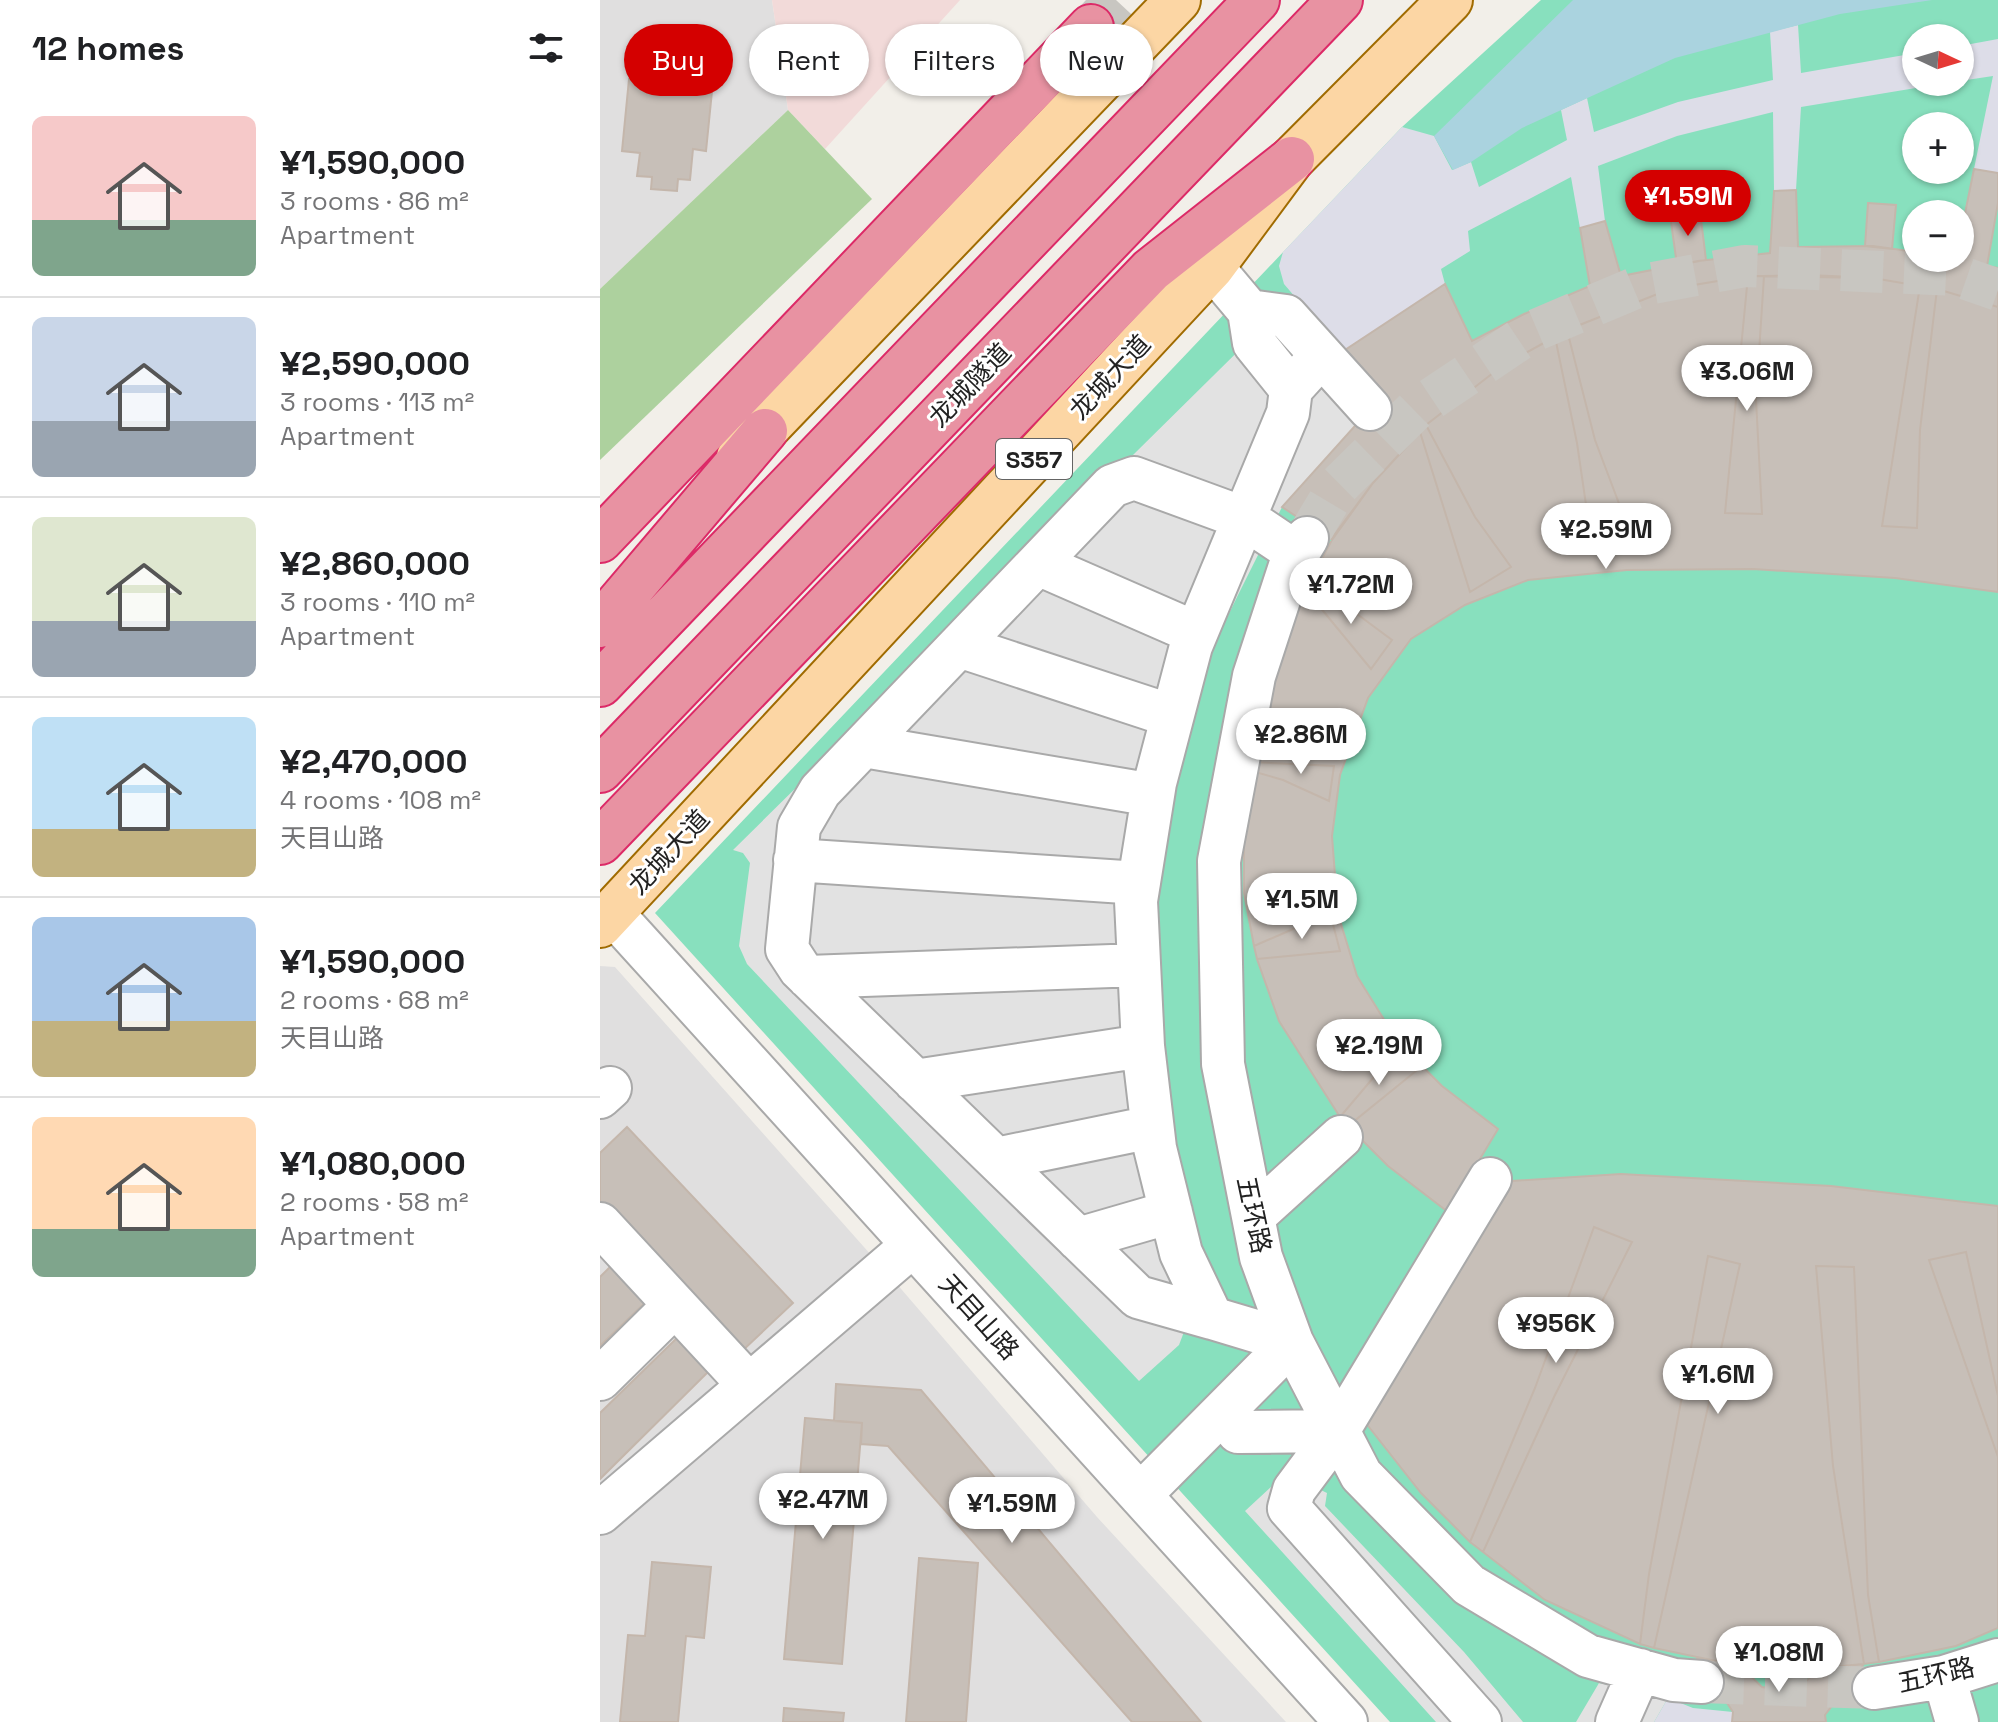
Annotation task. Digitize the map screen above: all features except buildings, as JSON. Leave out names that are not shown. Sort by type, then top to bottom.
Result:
[{"type":"highway","points":[[600,684],[1257,0]]},
{"type":"highway","name":"龙城隧道","points":[[600,770],[1340,0]]},
{"type":"highway","points":[[600,540],[1040,80]]},
{"type":"highway","points":[[600,842],[1151,270],[1292,159]]},
{"type":"highway","points":[[600,625],[765,431]]},
{"type":"main road","points":[[600,600],[1178,0]]},
{"type":"main road","name":"龙城大道","points":[[606,919],[1212,267],[1292,159],[1450,0]]},
{"type":"street","points":[[1212,267],[1249,311],[1254,343],[1291,389]]},
{"type":"street","points":[[1249,311],[1286,316],[1370,409]]},
{"type":"street","points":[[1212,1318],[1181,1253],[1152,1127],[1143,1046],[1136,901],[1153,795],[1196,633],[1288,413],[1291,389],[1321,356]]},
{"type":"street","points":[[1246,519],[1134,478],[1112,486],[820,791],[799,827],[787,949],[808,977],[1138,1297],[1212,1318],[1298,1354]]},
{"type":"street","name":"五环路","points":[[1246,519],[1302,546],[1254,676],[1219,861],[1223,1064],[1261,1257],[1298,1354],[1361,1475],[1469,1585],[1588,1656],[1674,1680],[1702,1682]]},
{"type":"street","points":[[1038,564],[1196,633]]},
{"type":"street","points":[[959,646],[1172,716]]},
{"type":"street","points":[[864,746],[1153,795]]},
{"type":"street","points":[[795,860],[1139,883]]},
{"type":"street","name":"天目山路","points":[[606,919],[913,1245],[1346,1722]]},
{"type":"street","points":[[808,977],[1139,965]]},
{"type":"street","points":[[915,1081],[1143,1046]]},
{"type":"street","points":[[996,1159],[1152,1127]]},
{"type":"street","points":[[1254,1216],[1341,1137]]},
{"type":"street","points":[[1480,1722],[1289,1508],[1294,1490],[1338,1431],[1490,1179]]},
{"type":"street","points":[[1078,1239],[1171,1212]]},
{"type":"street","points":[[603,1232],[749,1385]]},
{"type":"street","points":[[600,1513],[913,1245]]},
{"type":"street","points":[[600,1379],[675,1305]]},
{"type":"street","points":[[1149,1504],[1238,1432],[1298,1354]]},
{"type":"street","points":[[1149,1504],[1298,1354]]},
{"type":"street","points":[[1238,1432],[1338,1431]]},
{"type":"street","name":"五环路","points":[[1874,1688],[1944,1677],[1998,1660]]},
{"type":"street","points":[[1617,1722],[1640,1670]]},
{"type":"street","points":[[1944,1677],[1957,1722]]},
{"type":"shaded area","points":[[600,0],[772,0],[775,24],[749,24],[749,96],[786,96],[788,110],[600,289]]},
{"type":"shaded area","points":[[772,0],[960,0],[938,24],[885,24],[885,83],[825,149],[788,110],[786,96],[869,96],[869,24],[775,24]]},
{"type":"shaded area","points":[[1798,25],[1801,73],[1902,55],[1902,90],[1801,107],[1796,190],[1774,191],[1773,112],[1677,136],[1598,166],[1605,221],[1580,228],[1571,177],[1468,231],[1470,251],[1441,269],[1445,284],[1342,352],[1284,284],[1279,266],[1283,252],[1402,127],[1434,136],[1452,170],[1471,162],[1479,187],[1567,140],[1561,110],[1587,98],[1594,132],[1678,102],[1773,80],[1770,32]]},
{"type":"shaded area","points":[[1998,39],[1998,173],[1974,169],[1993,76],[1974,79],[1974,43]]},
{"type":"shaded area","points":[[1295,295],[1381,397],[1282,507],[1238,595],[1203,667],[1154,861],[1162,1126],[1204,1279],[1179,1345],[1139,1381],[747,964],[739,946],[750,863],[743,853],[733,850]]},
{"type":"shaded area","points":[[600,966],[615,967],[896,1283],[1097,1517],[1286,1722],[600,1722]]},
{"type":"shaded area","points":[[1286,1473],[1327,1493],[1325,1506],[1464,1652],[1523,1722],[1436,1722],[1245,1511]]},
{"type":"shaded area","points":[[1599,1683],[1668,1698],[1654,1722],[1576,1722]]},
{"type":"shaded area","points":[[1668,1698],[1693,1708],[1733,1712],[1732,1722],[1654,1722]]},
{"type":"green space","points":[[1541,0],[1998,0],[1998,1722],[1390,1722],[655,913],[1402,127]]},
{"type":"green space","points":[[788,110],[872,199],[600,460],[600,289]]},
{"type":"water","points":[[1573,0],[1932,0],[1840,14],[1675,58],[1522,128],[1471,162],[1453,170],[1434,136]]},
{"type":"tunnel","points":[[1094,24],[1116,0]]},
{"type":"tunnel","points":[[1307,538],[1338,486],[1416,409],[1531,332],[1642,285],[1745,266],[1955,275],[1998,290]]},
{"type":"tunnel","points":[[1702,1682],[1874,1688]]}]
